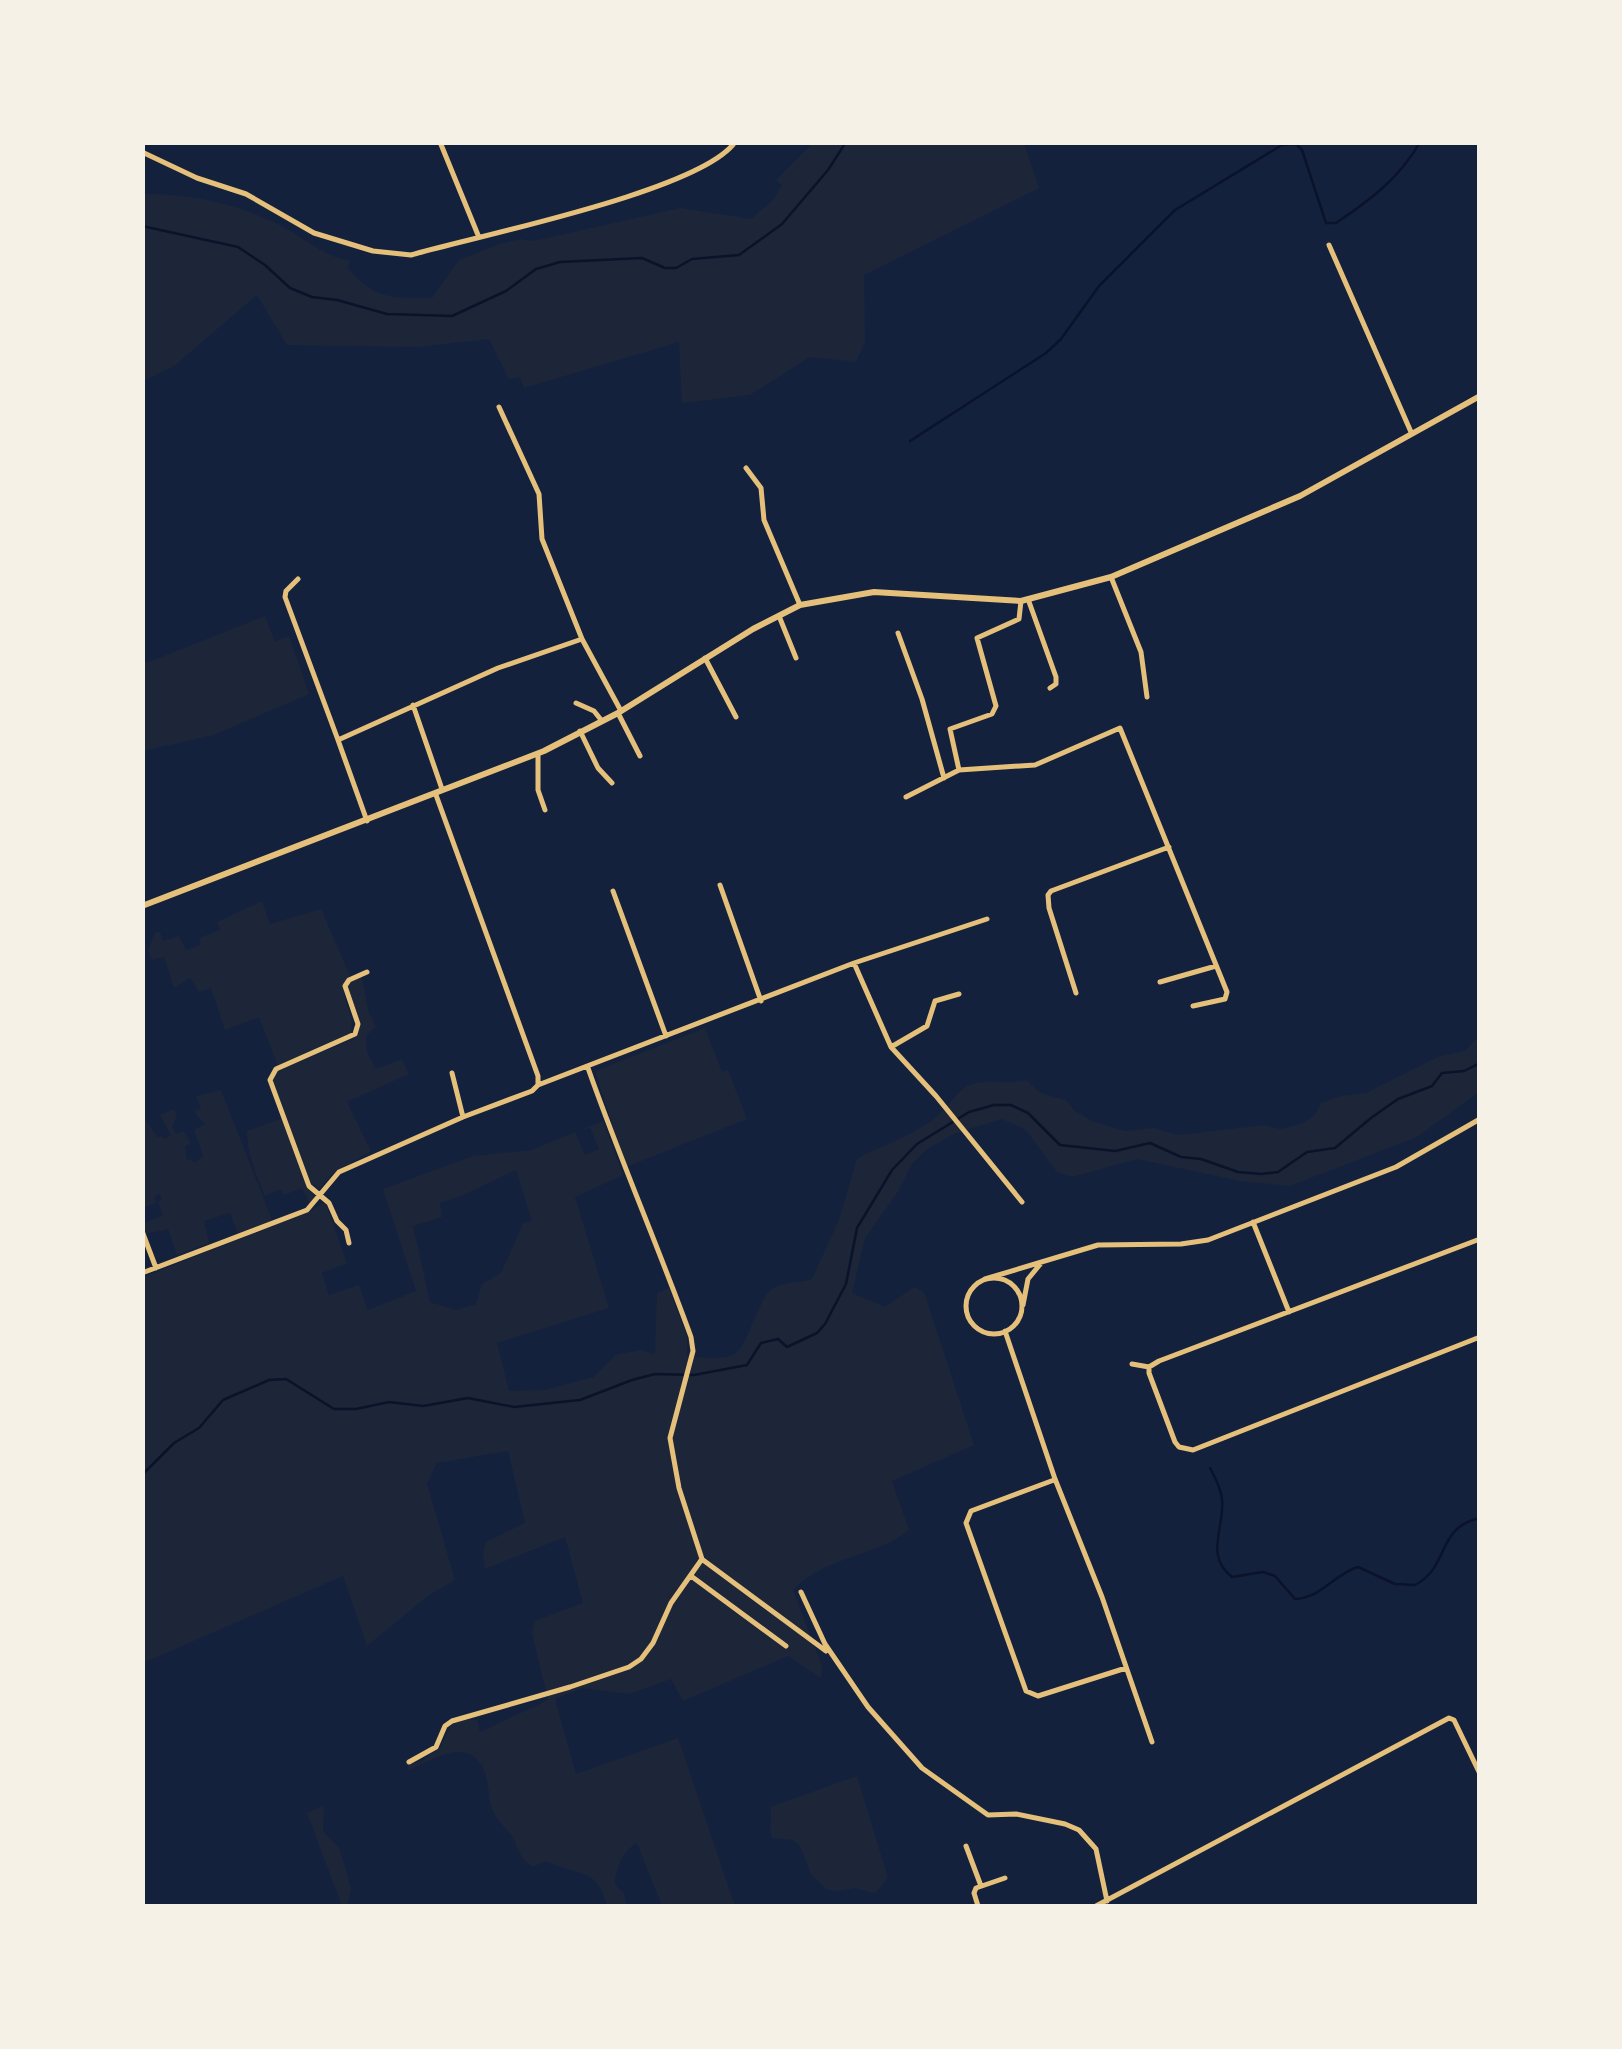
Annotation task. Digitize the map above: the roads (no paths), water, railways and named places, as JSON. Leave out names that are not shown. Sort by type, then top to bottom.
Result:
[{"type":"street","points":[[440,142],[478,235]]},
{"type":"street","points":[[142,152],[197,178],[246,194],[314,233],[374,251],[411,255],[634,196],[709,164],[735,142]]},
{"type":"street","points":[[1329,246],[1410,432]]},
{"type":"street","points":[[142,906],[538,754],[620,712],[800,605],[874,592],[1025,600],[1111,576],[1300,496],[1480,396]]},
{"type":"street","points":[[500,407],[539,494],[542,539],[582,639],[640,756]]},
{"type":"street","points":[[746,468],[761,488],[764,520],[800,605]]},
{"type":"street","points":[[1111,576],[1141,652],[1147,697]]},
{"type":"street","points":[[298,579],[285,596],[367,821]]},
{"type":"street","points":[[1025,600],[1056,677],[1056,684],[1050,688]]},
{"type":"street","points":[[960,770],[950,729],[992,714],[996,706],[977,638],[1022,617],[1025,600]]},
{"type":"street","points":[[779,616],[796,658]]},
{"type":"street","points":[[898,633],[922,698],[944,778]]},
{"type":"street","points":[[338,740],[498,668],[582,639]]},
{"type":"street","points":[[705,658],[736,717]]},
{"type":"street","points":[[576,703],[594,711],[602,721]]},
{"type":"street","points":[[413,704],[538,1085]]},
{"type":"street","points":[[906,796],[960,770],[1034,765],[1120,728],[1227,996],[1192,1006]]},
{"type":"street","points":[[580,731],[598,768],[612,783]]},
{"type":"street","points":[[538,754],[538,790],[544,810]]},
{"type":"street","points":[[1076,992],[1049,908],[1051,891],[1169,846]]},
{"type":"street","points":[[720,885],[762,1001]]},
{"type":"street","points":[[613,891],[666,1036]]},
{"type":"street","points":[[142,1274],[307,1210],[339,1172],[462,1117],[854,963],[987,918]]},
{"type":"street","points":[[854,963],[891,1048],[936,1096],[1022,1202]]},
{"type":"street","points":[[1160,982],[1216,966]]},
{"type":"street","points":[[350,1243],[346,1230],[309,1186],[270,1077],[276,1069],[356,1034],[358,1024],[346,984],[368,972]]},
{"type":"street","points":[[891,1048],[928,1026],[935,1001],[959,994]]},
{"type":"street","points":[[588,1068],[626,1177],[692,1337],[692,1360],[670,1438],[679,1488],[702,1559],[833,1656]]},
{"type":"street","points":[[452,1073],[462,1117]]},
{"type":"street","points":[[1044,1259],[1028,1279],[1016,1323],[1005,1332],[985,1333],[977,1329],[965,1306],[971,1289],[985,1279],[1044,1259],[1098,1244],[1181,1244],[1208,1240],[1396,1167],[1480,1119]]},
{"type":"street","points":[[1252,1222],[1288,1312]]},
{"type":"street","points":[[142,1231],[156,1268]]},
{"type":"street","points":[[1132,1364],[1149,1367],[1480,1239]]},
{"type":"street","points":[[985,1279],[1004,1279],[1012,1284],[1022,1308]]},
{"type":"street","points":[[1005,1332],[1152,1742]]},
{"type":"street","points":[[1149,1367],[1175,1442],[1186,1450],[1480,1337]]},
{"type":"street","points":[[1055,1479],[971,1510],[966,1523],[1026,1691],[1030,1696],[1038,1696],[1126,1668]]},
{"type":"street","points":[[409,1762],[436,1747],[452,1722],[570,1688],[641,1659],[654,1643],[671,1604],[702,1559]]},
{"type":"street","points":[[691,1576],[786,1646]]},
{"type":"street","points":[[801,1592],[833,1656],[868,1708],[922,1768],[988,1815],[1016,1814],[1066,1824],[1090,1838],[1102,1866],[1107,1901]]},
{"type":"street","points":[[1096,1906],[1449,1718],[1454,1720],[1480,1774]]},
{"type":"street","points":[[966,1846],[981,1886]]},
{"type":"street","points":[[978,1906],[974,1893],[981,1886],[1005,1878]]},
{"type":"waterway","points":[[142,226],[238,247],[290,288],[312,297],[387,314],[452,316],[506,291],[536,269],[560,262],[642,258],[665,268],[676,268],[692,259],[739,255],[782,224],[828,170],[846,142]]},
{"type":"waterway","points":[[910,441],[1046,353],[1061,339],[1099,286],[1175,210],[1282,145],[1296,144],[1302,150],[1326,223],[1336,223],[1383,188],[1420,142]]},
{"type":"waterway","points":[[142,1475],[174,1443],[199,1428],[223,1400],[269,1380],[286,1379],[334,1409],[389,1402],[423,1406],[468,1398],[514,1407],[580,1400],[655,1374],[694,1375],[747,1365],[761,1343],[778,1339],[787,1347],[817,1333],[825,1324],[846,1284],[857,1228],[892,1170],[917,1144],[969,1112],[1011,1105],[1028,1113],[1060,1145],[1115,1151],[1150,1143],[1181,1157],[1261,1174],[1278,1172],[1307,1152],[1335,1148],[1398,1099],[1432,1086],[1442,1073],[1464,1071],[1480,1063]]},
{"type":"waterway","points":[[1210,1468],[1222,1499],[1217,1550],[1224,1569],[1232,1577],[1263,1572],[1275,1576],[1295,1599],[1313,1594],[1358,1567],[1395,1584],[1415,1585],[1434,1568],[1456,1530],[1480,1518]]}]
